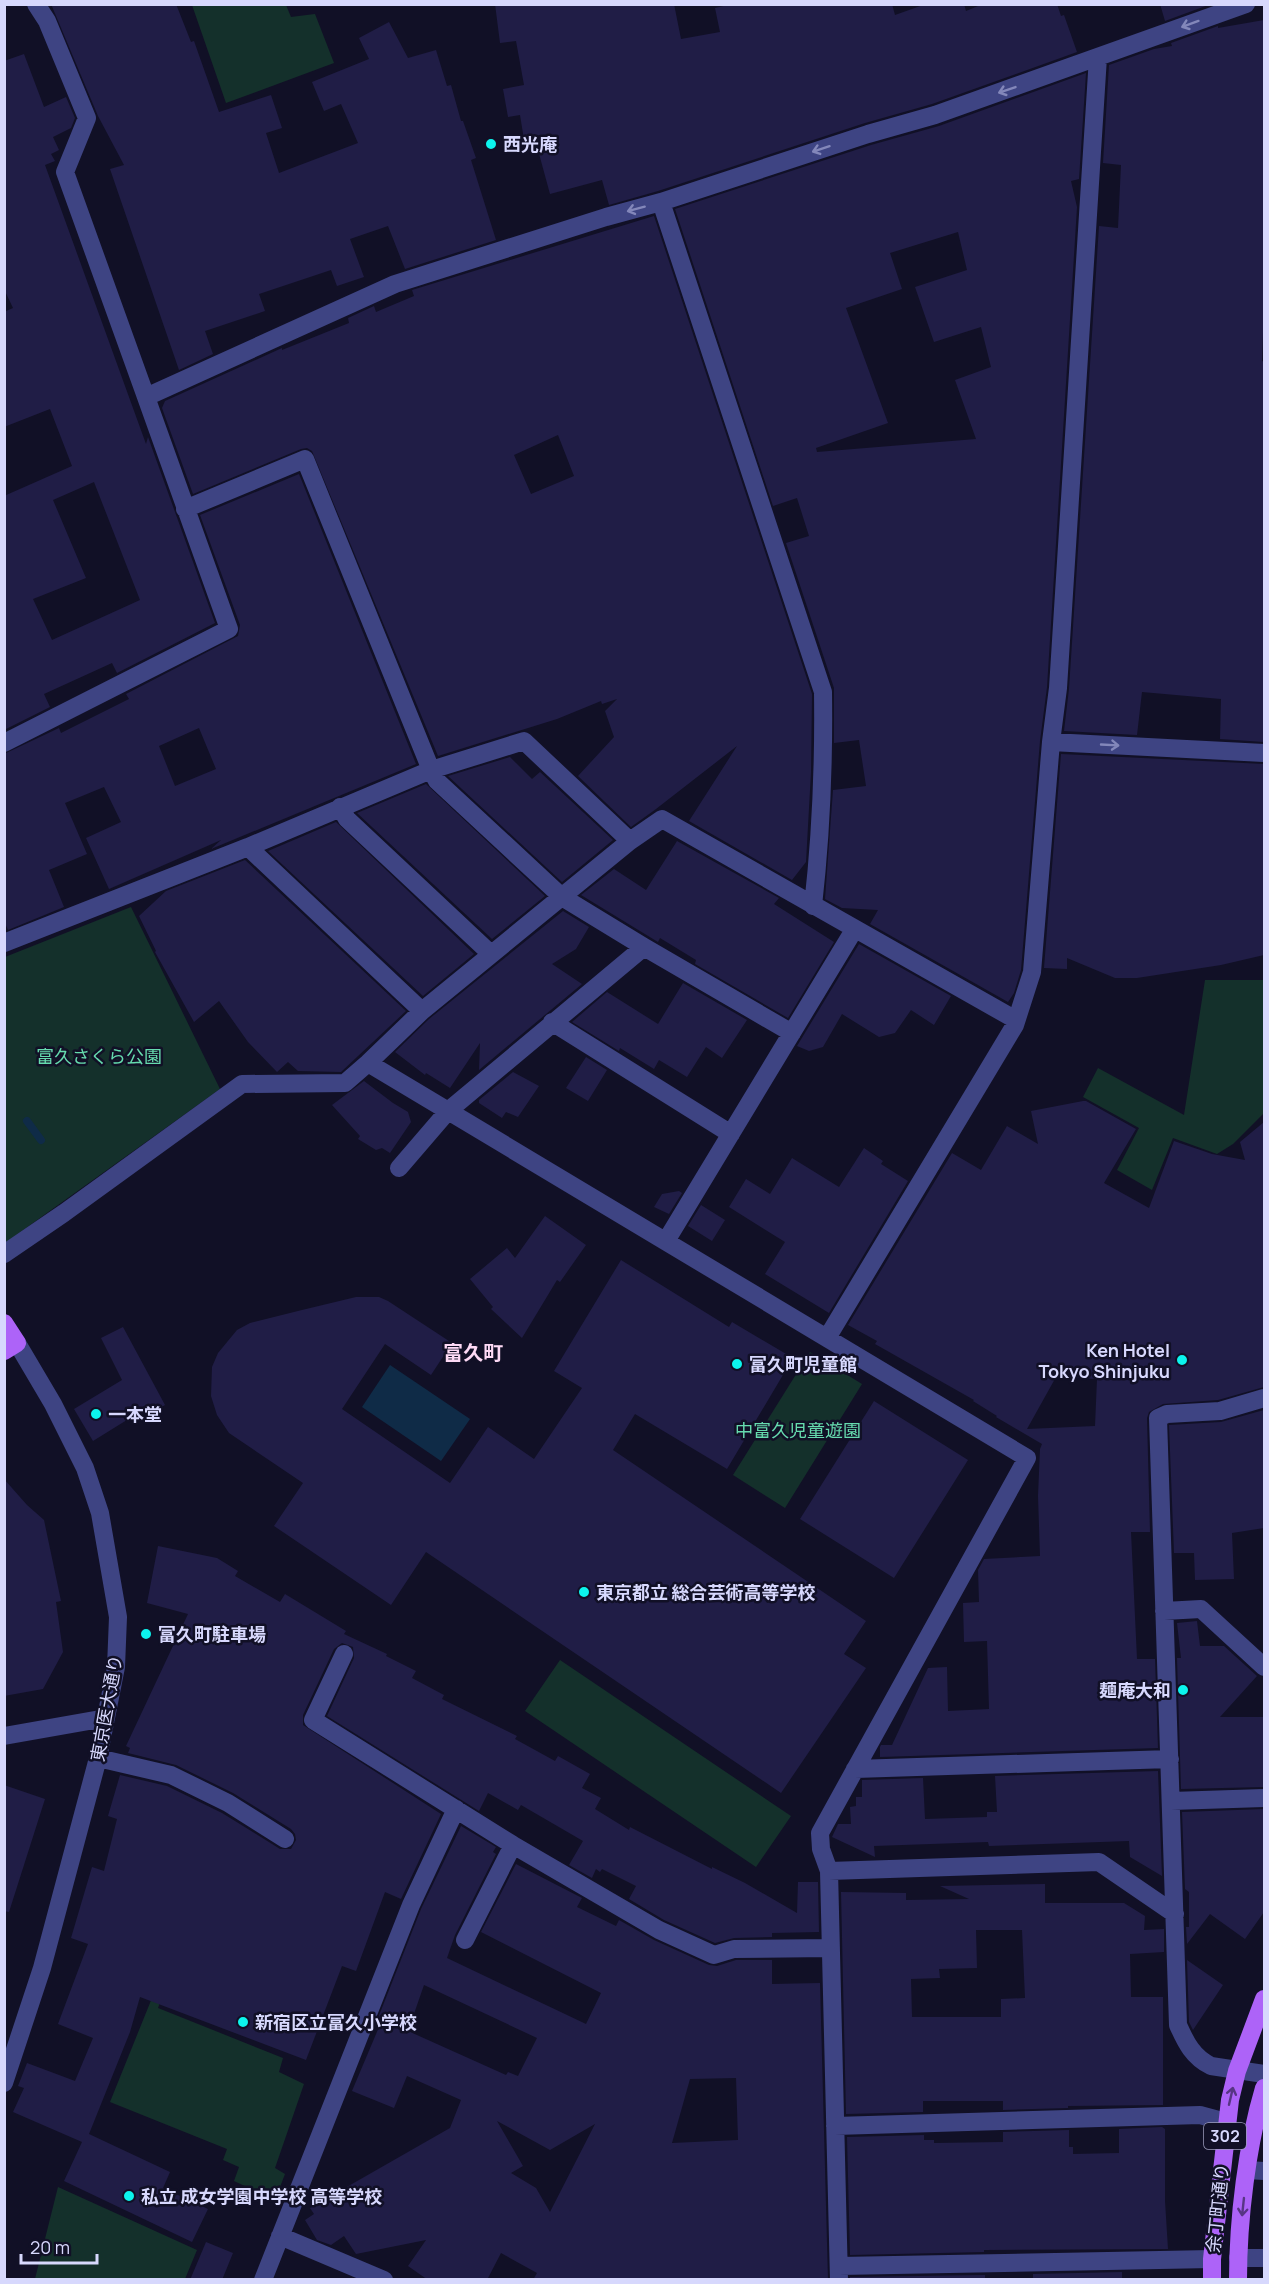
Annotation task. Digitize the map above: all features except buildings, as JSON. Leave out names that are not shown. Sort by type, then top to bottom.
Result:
[{"type":"main road","points":[[4,1323],[11,1347]]},
{"type":"main road","name":"余丁町通り","points":[[1212,2280],[1212,2259],[1226,2122],[1237,2071],[1264,1999]]},
{"type":"main road","name":"余丁町通り","points":[[1238,2280],[1238,2258],[1256,2171],[1258,2110],[1264,2088]]},
{"type":"street","points":[[4,743],[229,629],[65,172],[87,118],[47,21],[36,4]]},
{"type":"street","points":[[146,397],[395,284],[606,217],[661,202],[868,134],[935,115],[1246,4]]},
{"type":"street","points":[[827,1338],[1010,1033],[1032,972],[1051,742],[1058,688],[1098,57]]},
{"type":"street","points":[[661,202],[823,692],[819,850],[813,906]]},
{"type":"street","points":[[185,509],[305,459],[437,781],[562,897],[792,1033]]},
{"type":"street","points":[[4,943],[248,847],[431,770],[524,741],[630,841]]},
{"type":"street","points":[[1051,742],[1264,753]]},
{"type":"street","points":[[340,807],[347,819],[491,954]]},
{"type":"street","points":[[4,1254],[242,1084],[345,1083],[422,1011],[630,841],[662,819],[1016,1020]]},
{"type":"street","points":[[248,847],[422,1011]]},
{"type":"street","points":[[666,1241],[854,930]]},
{"type":"street","points":[[399,1168],[448,1111],[644,947]]},
{"type":"street","points":[[552,1022],[731,1134]]},
{"type":"street","points":[[368,1063],[1027,1458],[820,1833],[821,1850],[829,1871],[839,2273],[1212,2259]]},
{"type":"street","name":"東京医大通り","points":[[4,2083],[42,1968],[98,1758],[116,1667],[118,1617],[100,1513],[84,1468],[53,1404],[11,1347]]},
{"type":"street","points":[[1264,1398],[1220,1411],[1167,1414],[1158,1418],[1179,2025],[1188,2048],[1203,2062],[1211,2066],[1264,2074]]},
{"type":"street","points":[[1164,1611],[1201,1609],[1264,1667]]},
{"type":"street","points":[[344,1654],[313,1720],[513,1845],[659,1930],[714,1955],[734,1949],[831,1948]]},
{"type":"street","points":[[4,1736],[106,1718]]},
{"type":"street","points":[[98,1758],[171,1775],[228,1803],[285,1839]]},
{"type":"street","points":[[855,1769],[1170,1759]]},
{"type":"street","points":[[1171,1801],[1264,1798]]},
{"type":"street","points":[[263,2280],[411,1905],[456,1809]]},
{"type":"street","points":[[465,1940],[513,1845]]},
{"type":"street","points":[[829,1871],[1099,1862],[1175,1914]]},
{"type":"street","points":[[835,2126],[1200,2115],[1226,2122]]},
{"type":"street","points":[[280,2236],[384,2280]]},
{"type":"street","points":[[1238,2258],[1264,2258]]},
{"type":"green space","points":[[192,5],[286,5],[291,17],[315,14],[334,63],[226,103]]},
{"type":"green space","name":"富久さくら公園","points":[[131,907],[220,1089],[5,1243],[5,957]]},
{"type":"green space","points":[[1205,980],[1264,980],[1264,1113],[1233,1144],[1217,1154],[1173,1138],[1152,1190],[1117,1170],[1139,1128],[1083,1097],[1098,1068],[1184,1115]]},
{"type":"green space","name":"中富久児童遊園","points":[[810,1352],[862,1384],[785,1508],[733,1475]]},
{"type":"green space","points":[[560,1660],[791,1816],[756,1867],[525,1711]]},
{"type":"green space","points":[[154,1993],[162,1996],[158,2008],[283,2058],[279,2072],[304,2084],[275,2168],[285,2174],[275,2200],[234,2181],[239,2167],[223,2160],[227,2149],[110,2102]]},
{"type":"green space","points":[[58,2187],[197,2250],[185,2279],[35,2279]]},
{"type":"water","points":[[390,1365],[470,1419],[441,1461],[362,1407]]},
{"type":"waterway","points":[[27,1121],[41,1140]]},
{"type":"place","name":"西光庵","points":[[491,144]]},
{"type":"place","name":"Ken Hotel Tokyo Shinjuku","points":[[1182,1360]]},
{"type":"place","name":"富久町児童館","points":[[737,1364]]},
{"type":"place","name":"一本堂","points":[[96,1414]]},
{"type":"place","name":"東京都立 総合芸術高等学校","points":[[584,1592]]},
{"type":"place","name":"富久町駐車場","points":[[146,1634]]},
{"type":"place","name":"麺庵大和","points":[[1183,1690]]},
{"type":"place","name":"新宿区立富久小学校","points":[[243,2022]]},
{"type":"place","name":"私立 成女学園中学校 高等学校","points":[[129,2196]]},
{"type":"district","name":"富久町","points":[[473,1352]]}]
